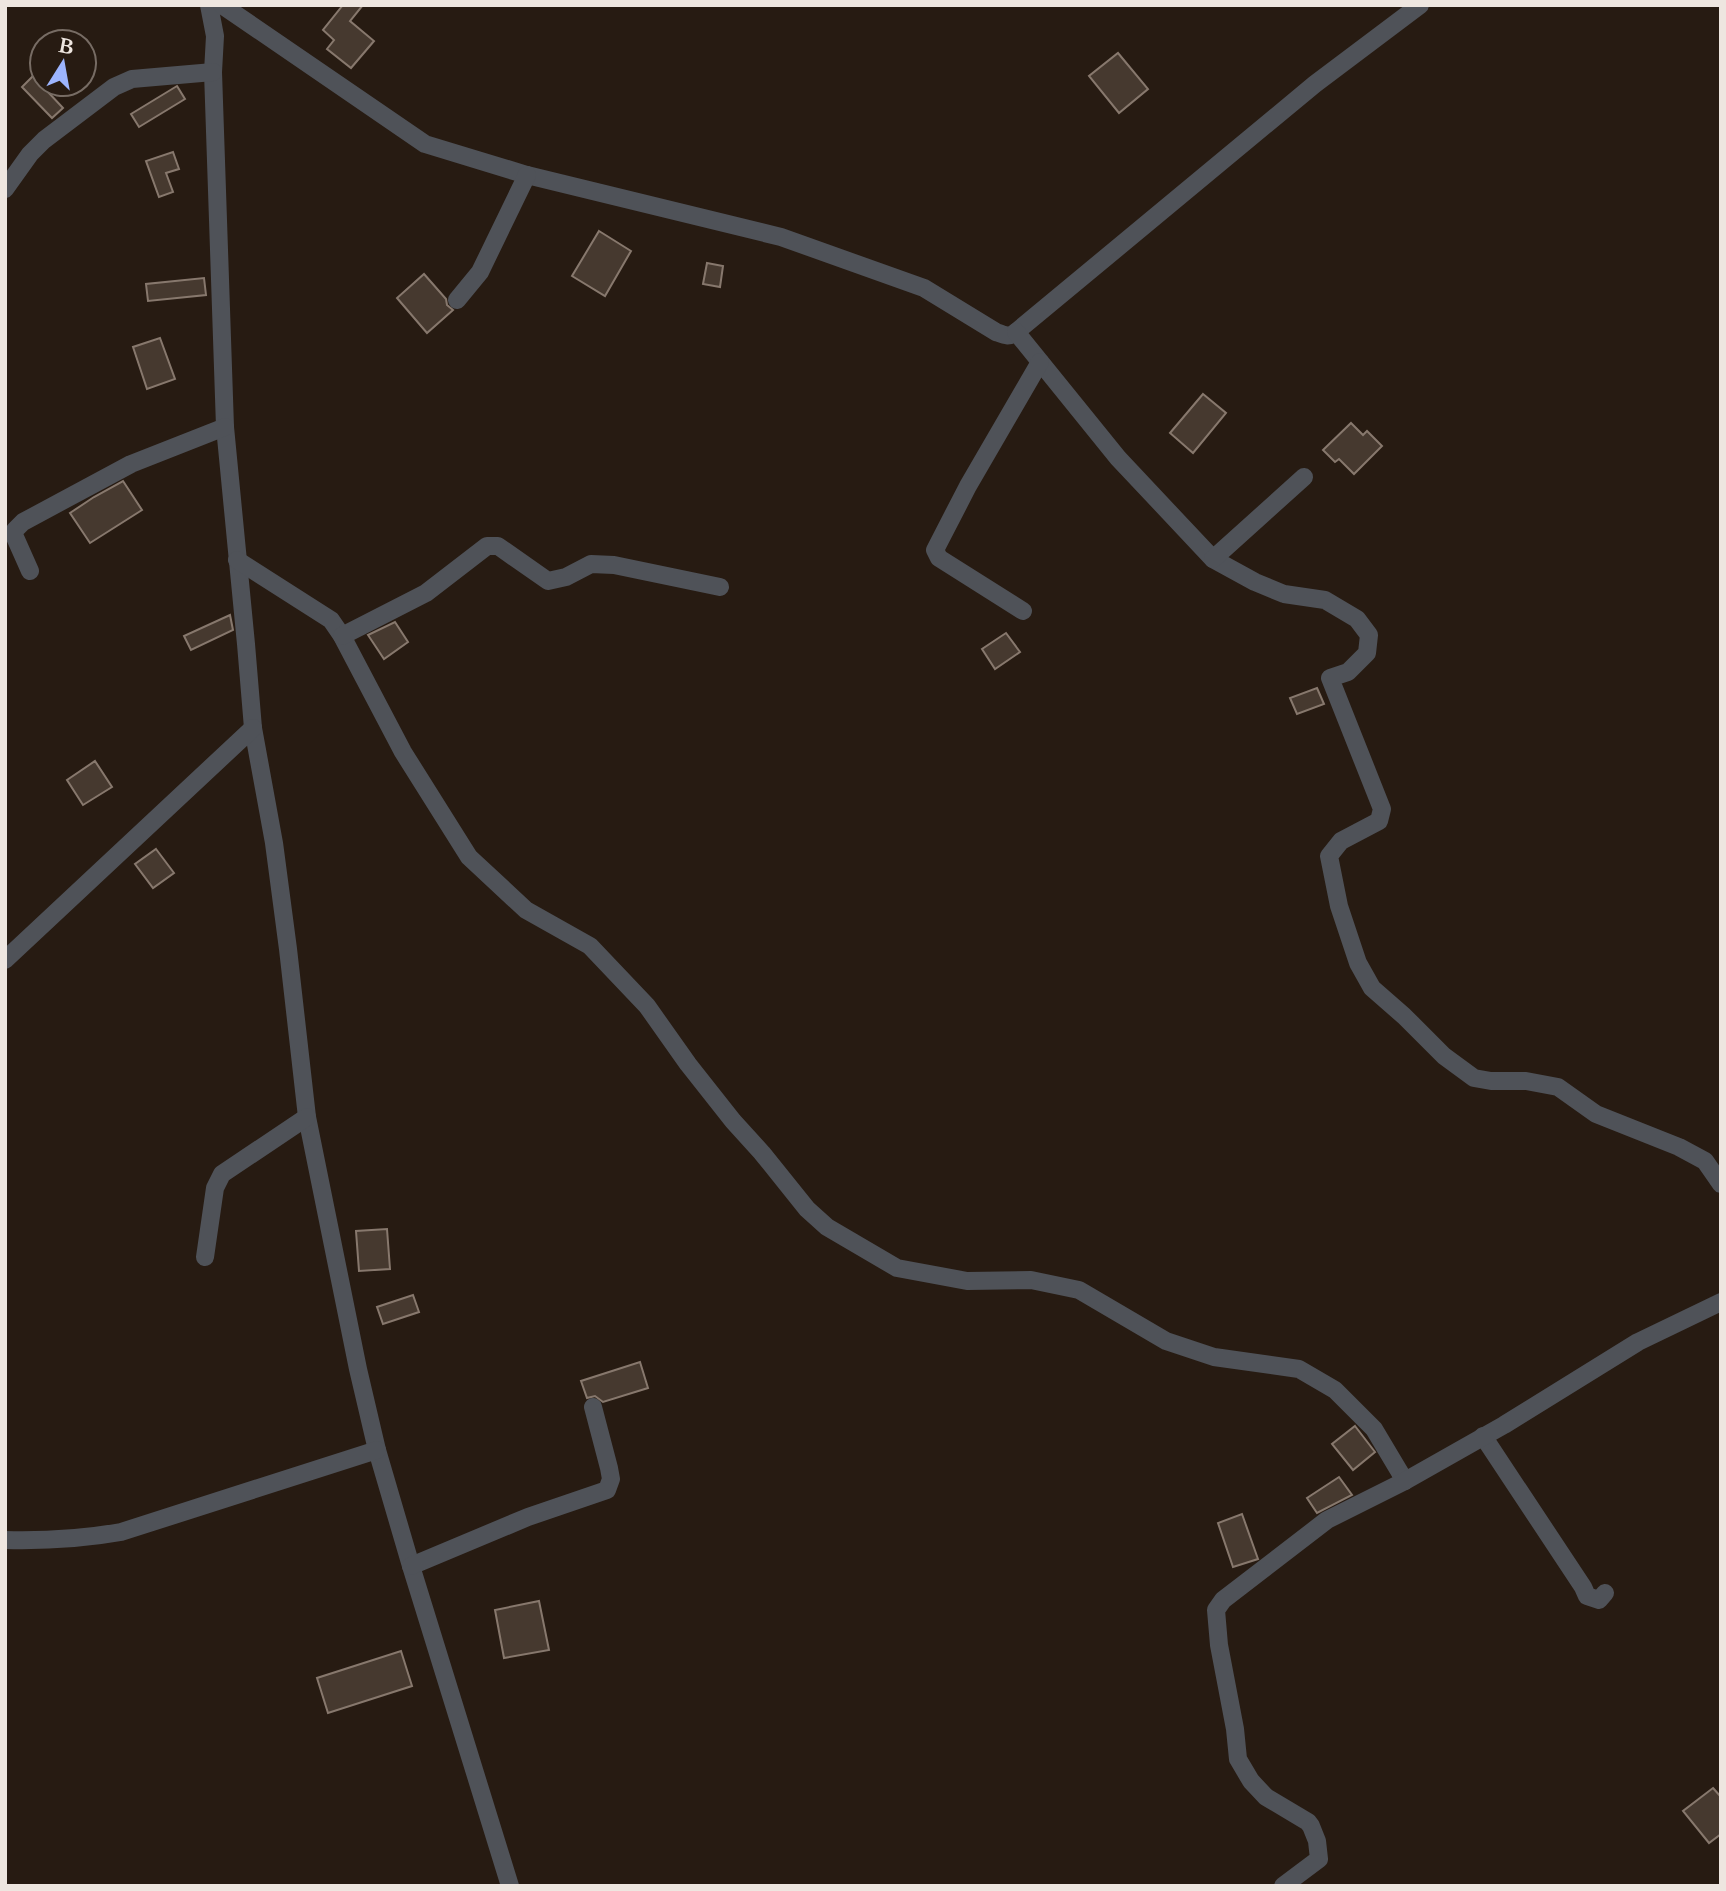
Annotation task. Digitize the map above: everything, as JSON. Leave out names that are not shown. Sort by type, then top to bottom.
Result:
[{"type":"street","points":[[209,5],[215,36],[213,72],[225,427],[253,728],[274,843],[307,1117],[377,1450],[510,1886]]},
{"type":"street","points":[[222,5],[425,144],[527,175],[781,237],[924,288],[1006,336],[1016,332],[1315,84],[1420,5]]},
{"type":"street","points":[[5,189],[30,154],[44,140],[114,87],[132,79],[213,72]]},
{"type":"street","points":[[457,300],[480,272],[527,175]]},
{"type":"street","points":[[1016,332],[1118,458],[1213,559],[1284,594],[1325,600],[1357,619],[1369,635],[1367,653],[1348,673],[1330,678],[1382,809],[1380,821],[1341,841],[1329,856],[1339,906],[1358,963],[1372,988],[1444,1056],[1474,1078],[1491,1082],[1526,1081],[1558,1087],[1596,1114],[1678,1147],[1705,1161],[1721,1184]]},
{"type":"street","points":[[1023,611],[939,558],[935,550],[968,486],[1040,362]]},
{"type":"street","points":[[30,571],[14,535],[23,522],[131,464],[225,427]]},
{"type":"street","points":[[1213,559],[1304,477]]},
{"type":"street","points":[[342,636],[426,593],[487,546],[498,545],[548,581],[566,577],[591,564],[614,565],[720,587]]},
{"type":"street","points":[[237,560],[331,620],[403,752],[469,857],[526,909],[590,946],[647,1006],[733,1121],[807,1209],[827,1227],[897,1268],[967,1281],[1031,1280],[1079,1290],[1167,1341],[1214,1357],[1299,1369],[1335,1390],[1374,1429],[1405,1481]]},
{"type":"street","points":[[5,960],[253,728]]},
{"type":"street","points":[[205,1258],[215,1188],[222,1174],[307,1117]]},
{"type":"street","points":[[1283,1886],[1319,1860],[1317,1841],[1308,1822],[1266,1797],[1251,1781],[1238,1759],[1219,1645],[1216,1610],[1223,1600],[1327,1520],[1405,1481],[1638,1342],[1721,1302]]},
{"type":"street","points":[[411,1566],[528,1517],[607,1490],[611,1479],[593,1407]]},
{"type":"street","points":[[1483,1436],[1587,1596],[1599,1600],[1605,1593]]},
{"type":"street","points":[[5,1540],[86,1539],[121,1532],[377,1450]]},
{"type":"building","points":[[343,5],[363,5],[350,21],[374,41],[351,68],[327,49],[334,40],[323,30]]},
{"type":"building","points":[[1118,53],[1148,89],[1119,113],[1089,76]]},
{"type":"building","points":[[28,81],[28,93],[22,87]]},
{"type":"building","points":[[177,86],[185,99],[139,127],[131,114]]},
{"type":"building","points":[[33,98],[54,98],[63,108],[52,118]]},
{"type":"building","points":[[173,152],[179,169],[166,173],[173,192],[159,197],[146,161]]},
{"type":"building","points":[[599,231],[631,251],[605,296],[572,276]]},
{"type":"building","points":[[707,263],[723,266],[720,287],[703,284]]},
{"type":"building","points":[[424,274],[453,310],[427,333],[397,298]]},
{"type":"building","points":[[204,278],[206,295],[148,301],[146,284]]},
{"type":"building","points":[[160,338],[175,379],[147,389],[133,347]]},
{"type":"building","points":[[1203,394],[1226,413],[1193,453],[1170,433]]},
{"type":"building","points":[[1351,423],[1363,435],[1367,431],[1382,446],[1354,474],[1339,459],[1335,462],[1323,450]]},
{"type":"building","points":[[123,481],[142,510],[90,543],[70,513]]},
{"type":"building","points":[[230,615],[233,630],[191,650],[184,636]]},
{"type":"building","points":[[395,622],[408,642],[384,659],[368,635]]},
{"type":"building","points":[[1006,633],[1020,652],[995,669],[982,649]]},
{"type":"building","points":[[1317,688],[1324,704],[1297,714],[1290,698]]},
{"type":"building","points":[[95,761],[112,787],[83,805],[67,780]]},
{"type":"building","points":[[156,849],[174,873],[153,888],[135,864]]},
{"type":"building","points":[[387,1229],[390,1269],[359,1271],[356,1231]]},
{"type":"building","points":[[413,1295],[419,1312],[383,1324],[377,1307]]},
{"type":"building","points":[[640,1362],[648,1388],[603,1402],[595,1396],[587,1398],[581,1381]]},
{"type":"building","points":[[1355,1426],[1375,1452],[1353,1470],[1332,1444]]},
{"type":"building","points":[[1339,1477],[1352,1495],[1317,1513],[1307,1498]]},
{"type":"building","points":[[1242,1514],[1258,1559],[1233,1567],[1218,1523]]},
{"type":"building","points":[[539,1601],[549,1650],[504,1658],[495,1610]]},
{"type":"building","points":[[401,1651],[412,1686],[328,1713],[317,1678]]},
{"type":"building","points":[[1713,1788],[1721,1797],[1721,1834],[1709,1843],[1683,1811]]}]
